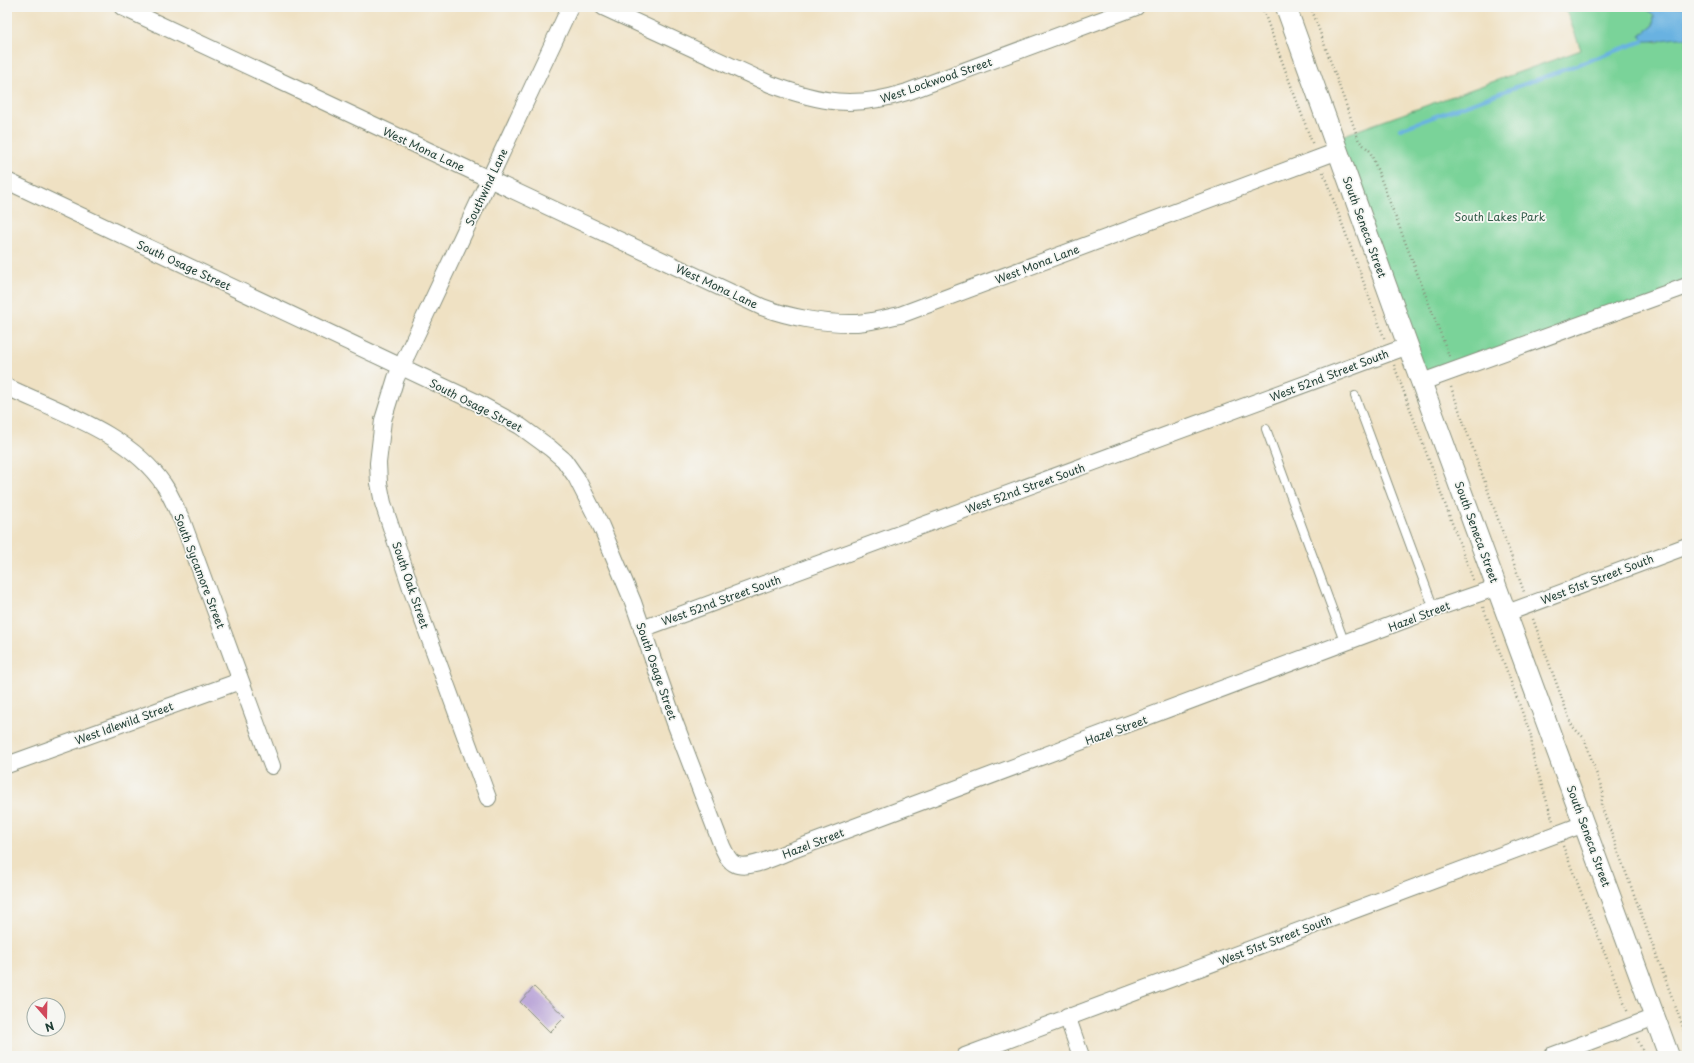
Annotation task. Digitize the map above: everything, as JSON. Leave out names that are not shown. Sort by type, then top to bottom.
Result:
[{"type":"street","name":"West Mona Lane","points":[[122,7],[774,312],[816,320],[857,323],[900,316],[1338,151]]},
{"type":"street","name":"Southwind Lane","points":[[401,367],[570,7]]},
{"type":"street","name":"West Lockwood Street","points":[[603,7],[770,84],[796,94],[824,101],[852,103],[888,98],[907,92],[1136,7]]},
{"type":"street","name":"South Seneca Street","points":[[1286,7],[1408,346],[1498,587],[1669,1056]]},
{"type":"street","name":"South Osage Street","points":[[7,181],[476,402],[520,426],[564,460],[576,476],[601,526],[642,629],[705,804],[722,846],[734,864]]},
{"type":"street","points":[[1422,382],[1687,286]]},
{"type":"street","name":"West 52nd Street South","points":[[642,629],[1233,412],[1408,346]]},
{"type":"street","name":"South Oak Street","points":[[401,367],[383,420],[378,463],[379,483],[383,503],[412,591],[488,798]]},
{"type":"street","name":"South Sycamore Street","points":[[7,387],[123,444],[146,464],[164,485],[182,520],[272,766]]},
{"type":"street","name":"West 51st Street South","points":[[1507,613],[1687,546]]},
{"type":"street","name":"Hazel Street","points":[[734,864],[741,866],[758,863],[1498,587]]},
{"type":"street","name":"West Idlewild Street","points":[[7,765],[240,681]]},
{"type":"street","name":"West 51st Street South","points":[[965,1056],[1584,824]]},
{"type":"street","points":[[1067,1017],[1081,1056]]},
{"type":"street","points":[[1551,1056],[1655,1017]]},
{"type":"lane","points":[[1355,396],[1434,610]]},
{"type":"lane","points":[[1266,429],[1345,644]]},
{"type":"path","points":[[1262,7],[1531,736],[1533,757],[1558,834],[1645,1056]]},
{"type":"path","points":[[1311,7],[1359,141],[1370,151],[1449,354],[1451,389],[1572,726],[1584,738],[1603,792],[1601,805],[1684,1030],[1687,1033]]},
{"type":"green space","name":"South Lakes Park","points":[[1565,7],[1645,7],[1654,16],[1653,26],[1640,36],[1657,42],[1674,37],[1687,38],[1687,286],[1422,382],[1333,139],[1581,50]]},
{"type":"water","points":[[1645,7],[1687,7],[1687,38],[1643,41],[1640,36],[1653,26],[1654,16]]},
{"type":"building","points":[[534,987],[565,1017],[550,1032],[520,1002]]},
{"type":"waterway","points":[[1400,129],[1643,41]]}]
